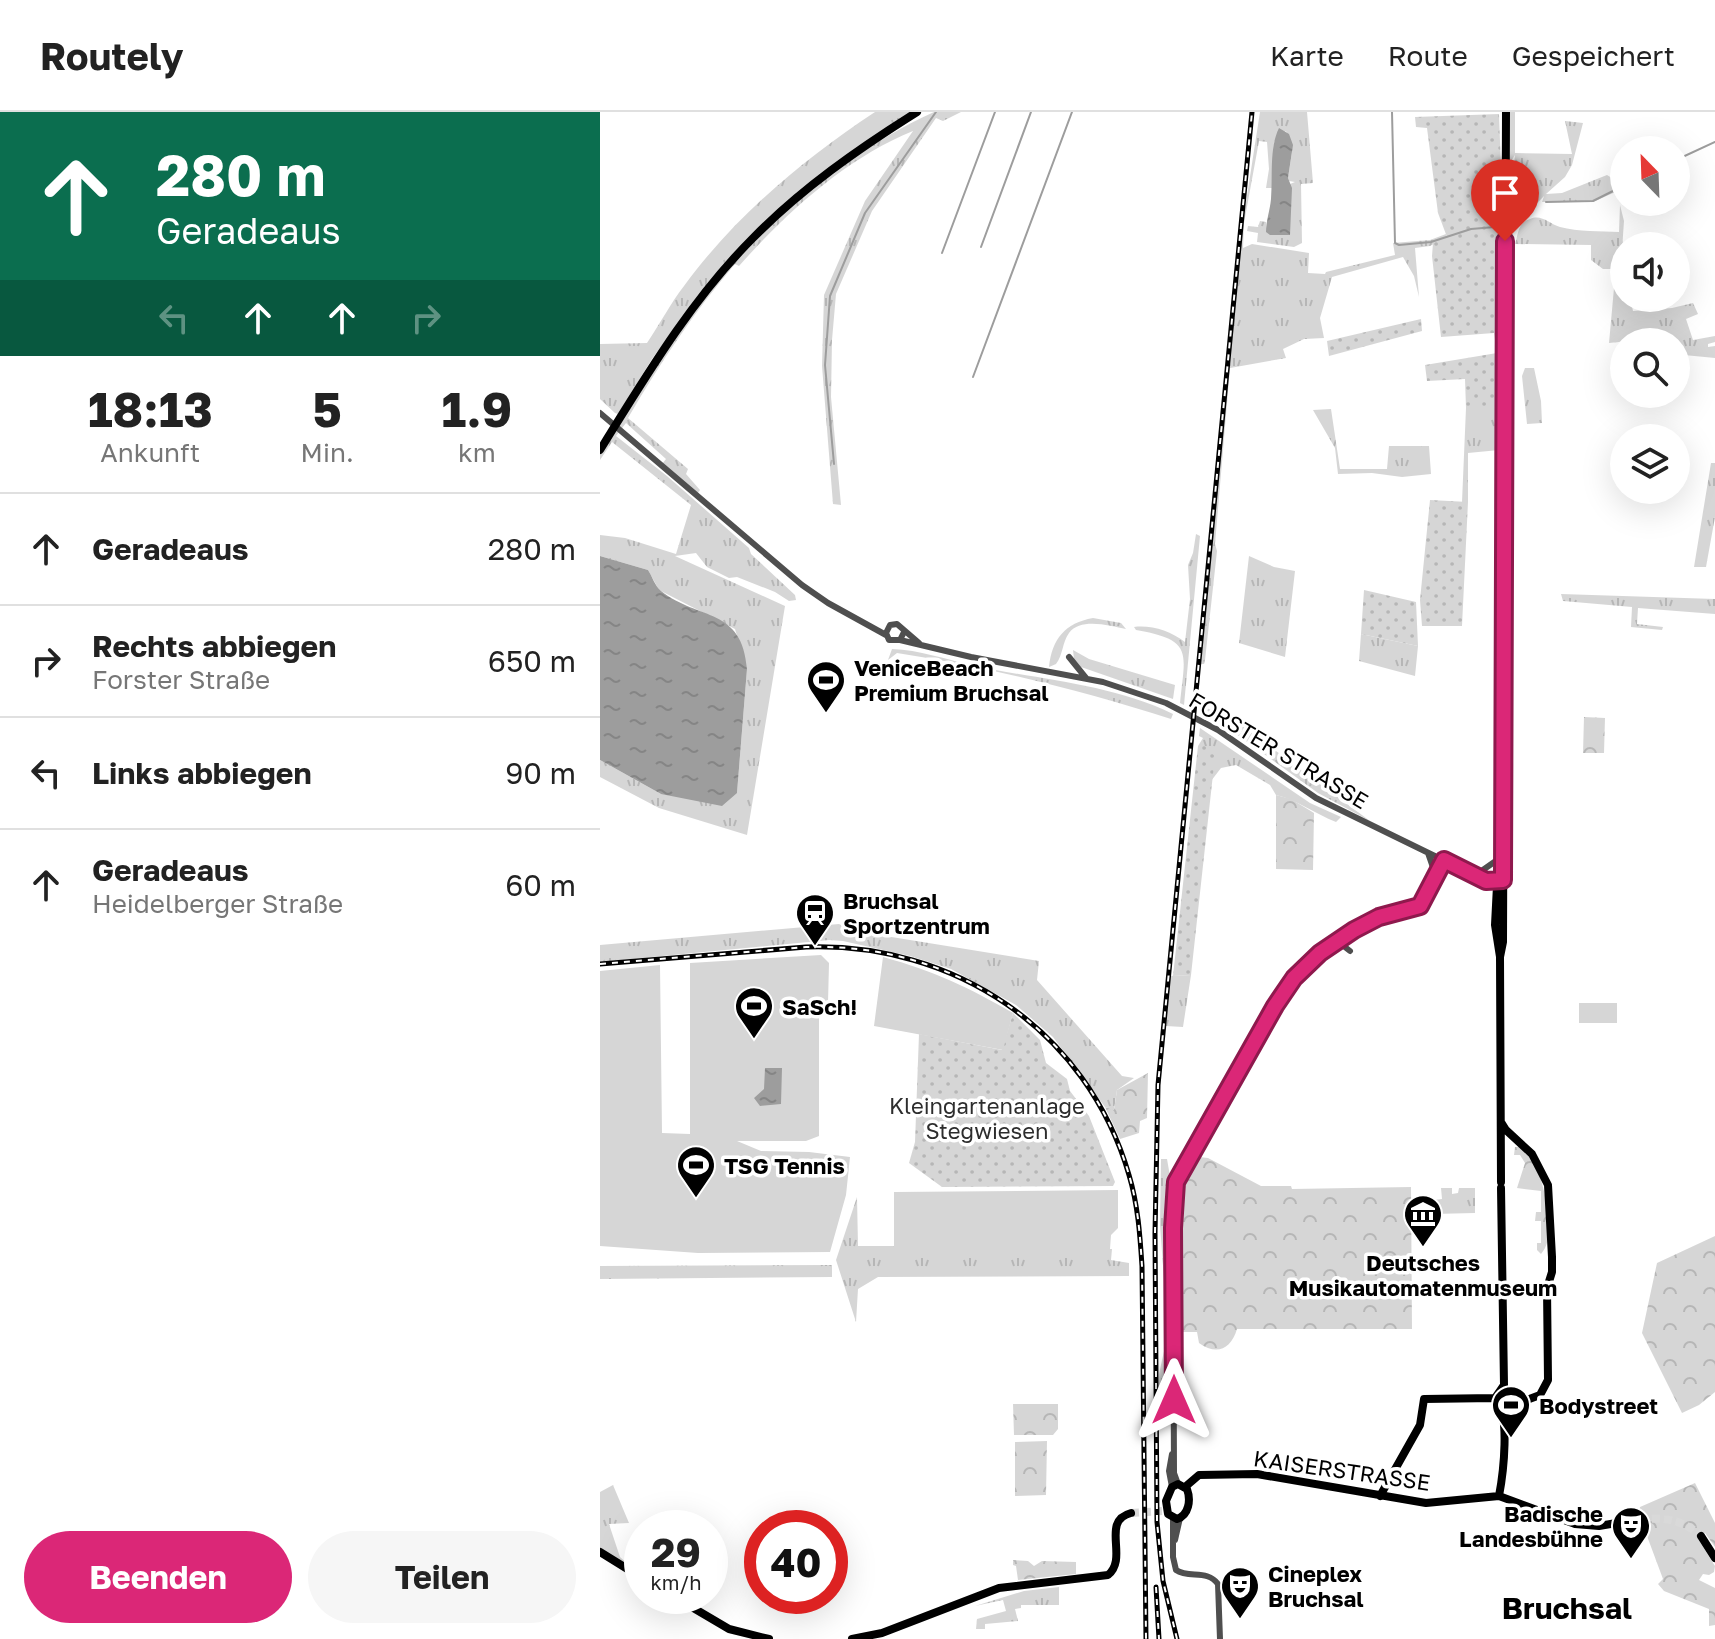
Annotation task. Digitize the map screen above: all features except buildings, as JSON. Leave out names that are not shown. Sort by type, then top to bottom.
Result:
[{"type":"main road","points":[[600,450],[682,323],[751,239],[821,177],[917,112]]},
{"type":"main road","points":[[899,124],[926,112]]},
{"type":"main road","points":[[1506,112],[1501,849],[1495,925],[1500,957],[1504,1385],[1507,1395],[1522,1401]]},
{"type":"main road","points":[[1501,1122],[1526,1147],[1548,1185],[1552,1266],[1547,1288],[1548,1380],[1540,1395],[1511,1406],[1503,1417]]},
{"type":"main road","points":[[1501,1156],[1511,1148],[1526,1147]]},
{"type":"main road","points":[[1495,1398],[1504,1385]]},
{"type":"main road","points":[[1380,1496],[1420,1425],[1424,1399],[1495,1398],[1501,1403],[1503,1417],[1504,1470],[1499,1496],[1575,1524],[1599,1526],[1628,1521]]},
{"type":"main road","name":"KAISERSTRASSE","points":[[1178,1486],[1203,1475],[1257,1474],[1426,1503],[1499,1496]]},
{"type":"main road","points":[[1178,1486],[1189,1501],[1186,1511],[1170,1515],[1166,1501],[1178,1486]]},
{"type":"main road","points":[[852,1639],[893,1630],[999,1588],[1102,1577],[1111,1573],[1117,1563],[1116,1524],[1121,1516],[1131,1513]]},
{"type":"main road","points":[[1701,1536],[1715,1558]]},
{"type":"main road","points":[[600,1552],[624,1567]]},
{"type":"main road","points":[[704,1614],[729,1629],[769,1639]]},
{"type":"street","points":[[603,416],[802,585],[828,603],[887,631],[892,641],[902,636],[897,624],[887,631]]},
{"type":"street","name":"FORSTER STRASSE","points":[[902,636],[922,645],[971,657],[1086,678],[1166,703],[1218,730],[1316,798],[1340,811],[1486,881],[1500,880]]},
{"type":"street","points":[[1069,657],[1086,678]]},
{"type":"street","points":[[1480,873],[1490,867],[1501,849]]},
{"type":"street","points":[[1427,852],[1436,876]]},
{"type":"street","points":[[1178,1486],[1174,1473],[1176,1182],[1277,1002],[1305,967],[1336,940],[1379,917],[1420,906],[1444,860]]},
{"type":"street","name":"FORSTER STRASSE","points":[[1471,873],[1500,880]]},
{"type":"street","points":[[1336,940],[1350,951]]},
{"type":"street","points":[[1170,1515],[1176,1570],[1210,1576],[1216,1581],[1220,1594],[1220,1639]]},
{"type":"green space","points":[[875,112],[913,112],[803,188],[696,298],[652,359],[618,414],[615,413],[600,399],[600,344],[647,343],[684,286],[725,236],[797,169]]},
{"type":"green space","points":[[934,112],[961,112],[943,121],[936,118],[872,211],[836,294],[831,397],[841,505],[833,504],[822,366],[824,295],[865,201],[913,131],[864,156],[818,189],[739,266],[735,264],[692,319],[628,418],[688,469],[686,474],[700,490],[697,494],[662,464],[666,459],[626,423],[616,436],[749,548],[751,554],[795,595],[796,600],[789,601],[737,577],[729,578],[707,567],[696,553],[675,556],[785,606],[747,835],[659,808],[600,777],[600,760],[661,794],[737,793],[747,669],[735,629],[659,590],[648,570],[600,556],[600,535],[625,538],[676,554],[691,505],[612,442],[600,460],[600,455],[696,307],[755,240],[787,209],[858,155]]},
{"type":"green space","points":[[1260,112],[1307,112],[1313,183],[1301,184],[1302,243],[1294,247],[1257,242],[1258,233],[1247,231],[1248,226],[1258,227],[1260,221],[1266,222],[1266,232],[1290,234],[1290,184],[1295,182],[1288,178],[1292,152],[1286,131],[1274,142],[1272,188],[1266,188],[1269,169],[1267,142],[1259,141],[1244,223],[1243,248],[1252,244],[1309,253],[1308,273],[1325,274],[1395,255],[1393,243],[1430,240],[1446,234],[1447,237],[1430,246],[1415,248],[1419,297],[1414,276],[1403,257],[1332,277],[1320,318],[1324,338],[1304,339],[1283,349],[1286,358],[1230,368],[1215,544],[1217,551],[1205,660],[1201,664],[1242,228]]},
{"type":"green space","points":[[1509,112],[1515,112],[1515,153],[1572,154],[1565,121],[1583,123],[1572,165],[1565,177],[1546,194],[1562,193],[1607,175],[1610,177],[1610,194],[1593,202],[1542,202],[1544,196],[1523,218],[1519,215],[1520,188],[1513,173],[1515,155],[1510,163]]},
{"type":"green space","points":[[1499,114],[1500,408],[1466,408],[1465,379],[1427,381],[1425,365],[1497,353],[1494,333],[1441,337],[1432,256],[1433,243],[1447,237],[1438,213],[1427,128],[1416,127],[1415,117]]},
{"type":"green space","points":[[1620,216],[1623,216],[1623,232],[1619,232]]},
{"type":"green space","points":[[1534,218],[1582,231],[1619,232],[1610,232],[1610,269],[1603,269],[1591,260],[1591,245],[1515,244],[1523,223]]},
{"type":"green space","points":[[1693,303],[1698,314],[1686,319],[1689,328],[1610,328],[1612,312],[1690,312],[1690,304]]},
{"type":"green space","points":[[1421,319],[1422,331],[1329,356],[1327,341]]},
{"type":"green space","points":[[1690,331],[1693,340],[1715,336],[1715,342],[1708,344],[1708,347],[1715,346],[1715,358],[1690,356]]},
{"type":"green space","points":[[1525,368],[1534,368],[1542,423],[1527,424],[1522,376]]},
{"type":"green space","points":[[1466,408],[1500,408],[1499,450],[1468,453],[1468,502],[1462,502]]},
{"type":"green space","points":[[1331,409],[1340,469],[1387,469],[1389,446],[1429,446],[1431,474],[1402,477],[1372,473],[1338,474],[1335,448],[1313,410]]},
{"type":"green space","points":[[1711,463],[1715,463],[1715,517],[1706,567],[1694,567]]},
{"type":"green space","points":[[1430,500],[1468,502],[1462,626],[1422,626],[1420,600]]},
{"type":"green space","points":[[1196,534],[1200,536],[1184,705],[1180,703],[1182,651],[1168,638],[1134,627],[1161,630],[1185,642],[1190,599],[1188,565]]},
{"type":"green space","points":[[1249,556],[1274,567],[1295,571],[1285,657],[1239,643]]},
{"type":"green space","points":[[1364,590],[1416,602],[1418,646],[1361,634]]},
{"type":"green space","points":[[1561,594],[1715,599],[1715,614],[1638,608],[1637,624],[1663,627],[1662,630],[1631,627],[1632,607],[1563,601]]},
{"type":"green space","points":[[1093,618],[1121,623],[1126,629],[1096,624],[1074,628],[1056,664],[1049,667],[1053,648],[1062,634],[1075,624]]},
{"type":"green space","points":[[1361,634],[1418,646],[1415,676],[1359,661]]},
{"type":"green space","points":[[892,649],[1099,689],[1173,714],[1171,719],[967,665],[897,653],[888,660]]},
{"type":"green space","points":[[1073,650],[1089,659],[1175,685],[1173,699],[1081,667],[1074,659]]},
{"type":"green space","points":[[1201,705],[1241,725],[1370,821],[1318,793],[1201,712]]},
{"type":"green space","points":[[1584,717],[1605,718],[1604,753],[1583,753]]},
{"type":"green space","points":[[1200,728],[1310,803],[1341,817],[1336,822],[1276,795],[1270,785],[1236,765],[1221,768],[1211,781],[1198,746],[1203,738],[1199,736]]},
{"type":"green space","points":[[1198,746],[1205,746],[1215,756],[1191,975],[1173,976]]},
{"type":"green space","points":[[1276,795],[1291,799],[1314,813],[1313,870],[1276,869]]},
{"type":"green space","points":[[839,924],[873,934],[1039,961],[1037,980],[1122,1076],[1134,1078],[1117,1090],[1114,1110],[1105,1107],[1053,1037],[1016,1005],[951,969],[843,941],[600,962],[600,945]]},
{"type":"green space","points":[[821,955],[829,963],[828,1003],[819,1014],[819,1136],[806,1141],[737,1141],[761,1151],[850,1157],[846,1195],[830,1252],[698,1253],[600,1246],[600,971],[660,965],[662,1133],[690,1134],[690,963]]},
{"type":"green space","points":[[883,957],[950,980],[1013,1013],[1003,1050],[874,1026]]},
{"type":"green space","points":[[1191,975],[1183,1027],[1166,1026],[1170,976]]},
{"type":"green space","points":[[1579,1003],[1617,1003],[1617,1023],[1579,1023]]},
{"type":"green space","name":"Kleingartenanlage Stegwiesen","points":[[1013,1013],[1040,1040],[1046,1063],[1067,1079],[1070,1091],[1089,1116],[1115,1182],[1113,1186],[942,1187],[909,1163],[915,1142],[919,1034],[1002,1050]]},
{"type":"green space","points":[[1148,1073],[1147,1118],[1140,1121],[1139,1133],[1120,1139],[1105,1107],[1114,1110],[1117,1090]]},
{"type":"green space","points":[[1515,1147],[1522,1147],[1526,1154],[1532,1154],[1544,1190],[1549,1233],[1541,1254],[1537,1243],[1541,1243],[1541,1221],[1535,1221],[1536,1212],[1541,1212],[1541,1191],[1517,1188],[1525,1163],[1520,1155],[1514,1155]]},
{"type":"green space","points":[[1199,1157],[1208,1158],[1261,1186],[1291,1186],[1292,1189],[1411,1187],[1412,1329],[1237,1329],[1227,1346],[1217,1350],[1199,1343],[1197,1332],[1177,1332],[1177,1195],[1180,1185]]},
{"type":"green space","points":[[1161,1159],[1167,1159],[1171,1182],[1168,1220],[1171,1401],[1170,1409],[1159,1410],[1159,1374],[1168,1333],[1160,1225]]},
{"type":"green space","points":[[1441,1188],[1452,1188],[1452,1194],[1458,1193],[1459,1188],[1475,1188],[1475,1213],[1433,1214],[1433,1200],[1442,1199]]},
{"type":"green space","points":[[1118,1190],[1118,1228],[1111,1235],[1110,1249],[894,1249],[894,1192]]},
{"type":"green space","points":[[857,1197],[858,1246],[894,1246],[895,1249],[1112,1249],[1111,1260],[1129,1263],[1129,1276],[878,1277],[858,1289],[856,1322],[836,1260]]},
{"type":"green space","points":[[1715,1236],[1715,1392],[1682,1413],[1642,1333],[1657,1263]]},
{"type":"green space","points":[[832,1265],[832,1277],[600,1279],[600,1266]]},
{"type":"green space","points":[[1013,1404],[1058,1404],[1058,1429],[1053,1435],[1014,1435]]},
{"type":"green space","points":[[1047,1441],[1046,1495],[1015,1496],[1015,1442]]},
{"type":"green space","points":[[1695,1483],[1715,1523],[1715,1547],[1705,1533],[1698,1539],[1715,1566],[1714,1572],[1703,1574],[1699,1580],[1715,1588],[1715,1625],[1709,1626],[1709,1609],[1664,1591],[1658,1584],[1663,1579],[1647,1536],[1640,1531],[1638,1524],[1640,1507]]},
{"type":"green space","points":[[613,1485],[624,1511],[624,1523],[609,1524],[624,1563],[600,1552],[600,1492]]},
{"type":"green space","points":[[1013,1560],[1028,1561],[1034,1566],[1042,1561],[1076,1562],[1076,1574],[1018,1580]]},
{"type":"green space","points":[[1059,1587],[1059,1605],[1021,1605],[1021,1608],[1015,1609],[1018,1621],[985,1624],[985,1629],[976,1629],[977,1619],[1006,1611],[1003,1600],[975,1606],[1024,1591]]},
{"type":"water","points":[[1279,128],[1289,134],[1293,145],[1288,178],[1292,188],[1290,235],[1270,235],[1266,232],[1273,153]]},
{"type":"water","points":[[600,556],[648,570],[661,591],[717,618],[737,635],[747,669],[737,793],[722,806],[661,794],[600,760]]},
{"type":"water","points":[[765,1068],[782,1068],[781,1104],[760,1106],[754,1098],[764,1089]]},
{"type":"waterway","points":[[834,464],[825,365],[830,296],[865,213],[936,112]]},
{"type":"waterway","points":[[942,253],[995,112]]},
{"type":"waterway","points":[[981,247],[1031,112]]},
{"type":"waterway","points":[[973,377],[1072,112]]},
{"type":"waterway","points":[[1392,112],[1395,243],[1431,242],[1471,229],[1495,227]]},
{"type":"waterway","points":[[1690,154],[1715,142]]},
{"type":"waterway","points":[[1546,202],[1593,201],[1610,192]]},
{"type":"tunnel","points":[[1131,1513],[1162,1511]]},
{"type":"tunnel","points":[[1628,1521],[1676,1521],[1701,1536]]},
{"type":"railway","points":[[1177,1639],[1163,1581],[1157,1522],[1155,1233],[1158,1085],[1252,112]]},
{"type":"railway","points":[[600,964],[806,947],[861,949],[913,960],[962,979],[1007,1005],[1047,1038],[1082,1078],[1109,1123],[1129,1175],[1138,1220],[1142,1266],[1146,1639]]},
{"type":"railway","points":[[1156,1587],[1159,1639]]},
{"type":"place","name":"VeniceBeach Premium Bruchsal","points":[[826,714]]},
{"type":"place","name":"Bruchsal Sportzentrum","points":[[815,947]]},
{"type":"place","name":"SaSch!","points":[[754,1040]]},
{"type":"place","name":"TSG Tennis","points":[[696,1199]]},
{"type":"place","name":"Deutsches Musikautomatenmuseum","points":[[1423,1248]]},
{"type":"place","name":"Bodystreet","points":[[1511,1439]]},
{"type":"place","name":"Badische Landesbühne","points":[[1631,1560]]},
{"type":"place","name":"Cineplex Bruchsal","points":[[1240,1620]]},
{"type":"district","name":"Bruchsal","points":[[1567,1608]]},
{"type":"route","points":[[1174,1400],[1174,1187],[1277,1002],[1305,967],[1336,940],[1379,917],[1420,906],[1444,860],[1486,881],[1503,880],[1505,241]]}]
